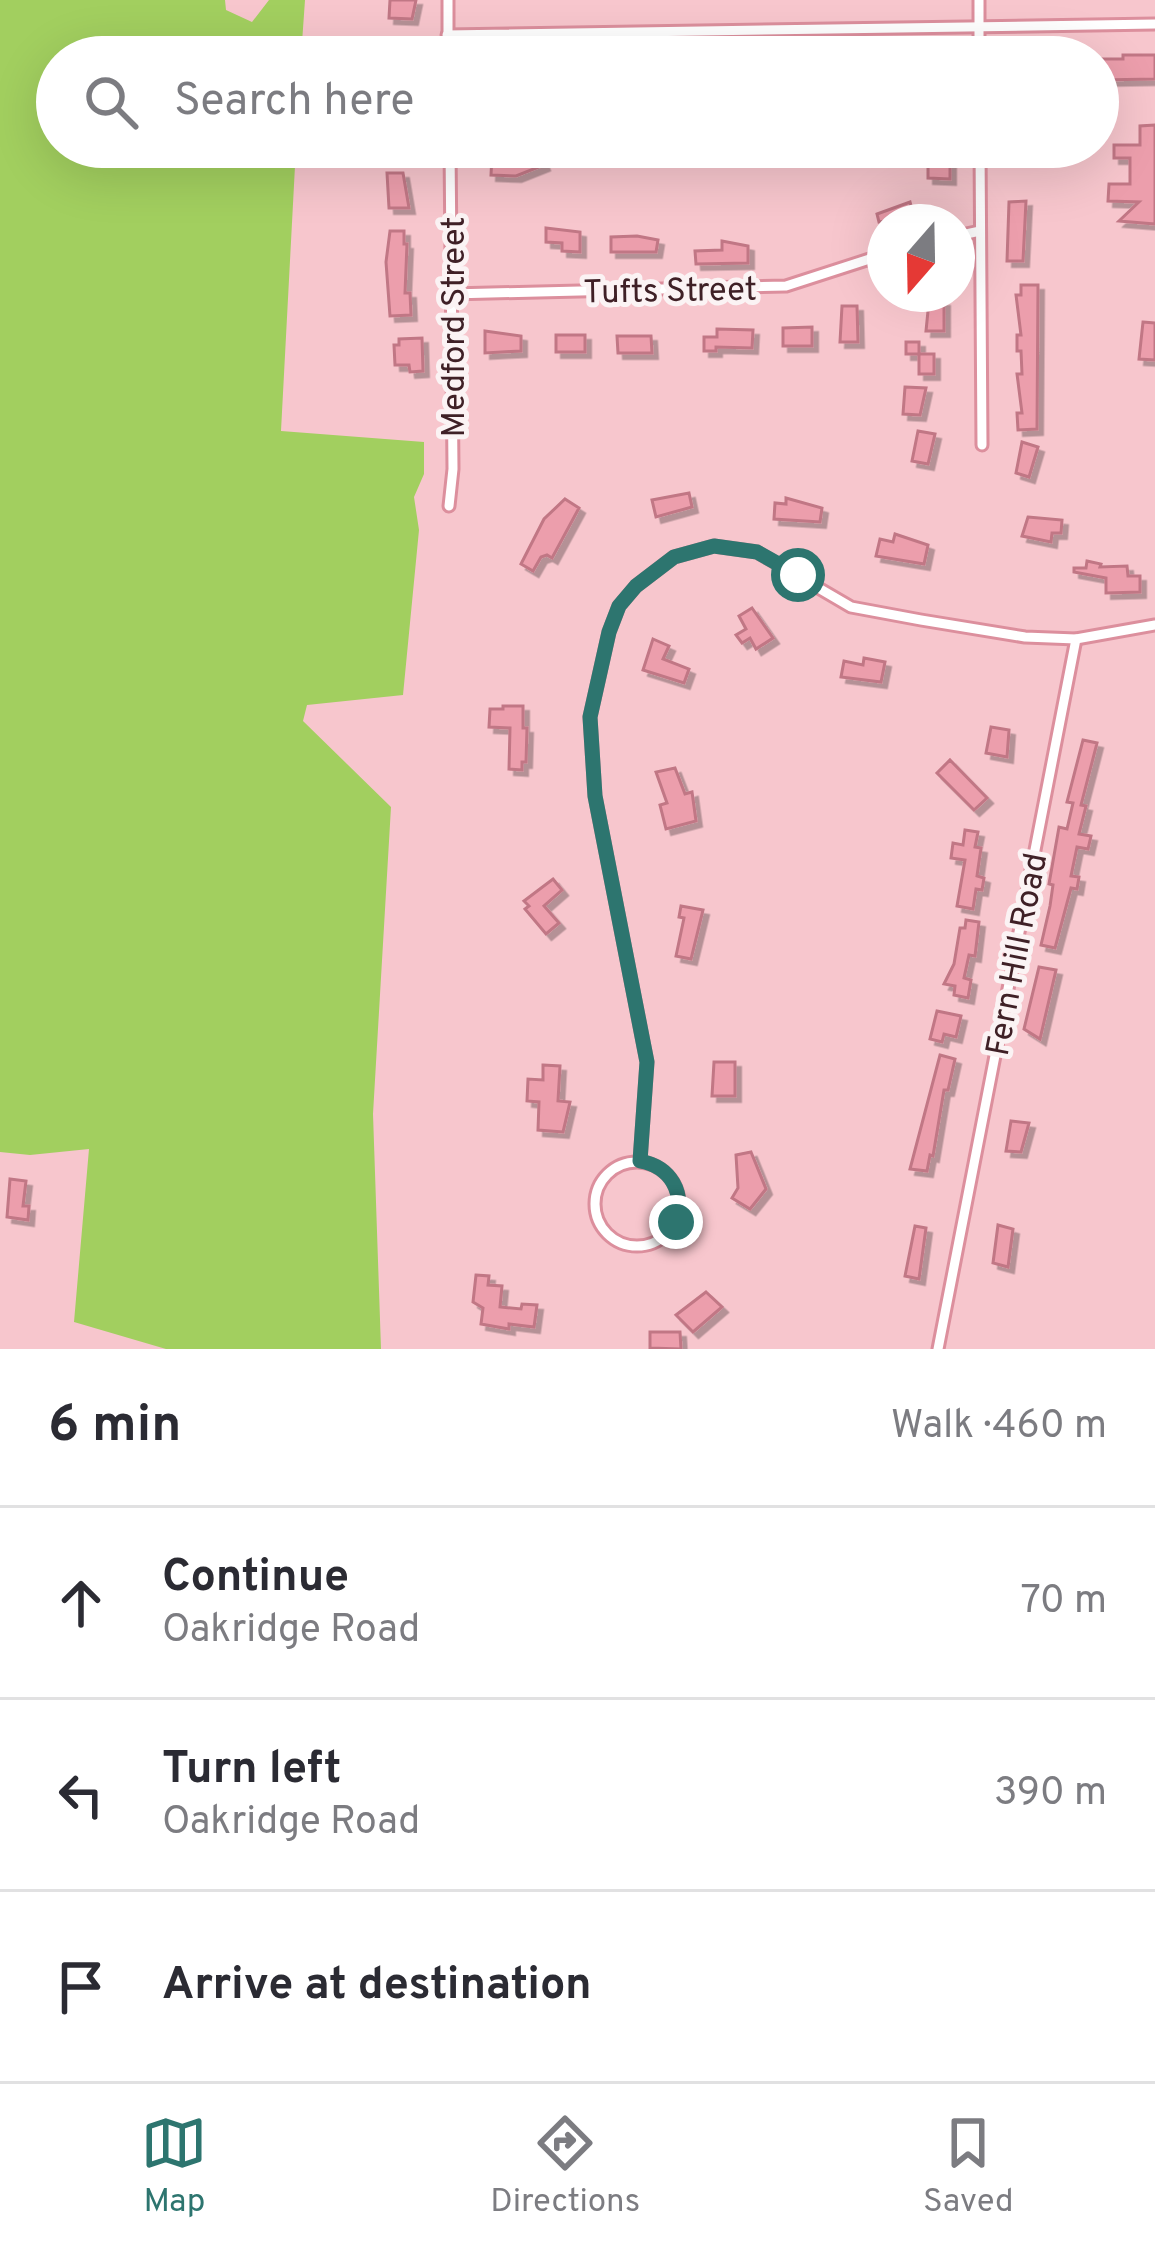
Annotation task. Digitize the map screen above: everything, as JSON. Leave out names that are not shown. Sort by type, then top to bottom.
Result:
[{"type":"street","points":[[448,0],[447,35],[1155,24]]},
{"type":"street","points":[[979,0],[979,36]]},
{"type":"street","name":"Medford Street","points":[[449,506],[453,469],[450,168]]},
{"type":"street","points":[[980,168],[982,445]]},
{"type":"street","points":[[975,232],[980,231]]},
{"type":"street","name":"Tufts Street","points":[[451,295],[786,286],[867,260]]},
{"type":"street","points":[[640,1161],[647,1062],[595,796],[590,717],[619,606],[636,586],[674,557],[714,546],[757,552],[850,607],[1025,637],[1076,639],[1155,625]]},
{"type":"street","name":"Fern Hill Road","points":[[938,1349],[1076,639]]},
{"type":"street","points":[[640,1161],[669,1176],[680,1208],[664,1237],[634,1246],[604,1230],[595,1198],[599,1184],[612,1169],[640,1161]]},
{"type":"green space","points":[[0,0],[225,0],[226,10],[252,22],[269,0],[305,0],[302,36],[36,36],[36,168],[295,168],[281,431],[424,442],[424,474],[414,497],[419,530],[403,695],[307,705],[303,721],[391,807],[373,1114],[381,1349],[166,1349],[74,1322],[89,1149],[30,1155],[0,1152]]},
{"type":"building","points":[[390,0],[416,0],[412,19],[389,18]]},
{"type":"building","points":[[1123,55],[1155,55],[1155,79],[1119,80],[1119,59]]},
{"type":"building","points":[[1155,125],[1155,224],[1119,221],[1139,202],[1108,201],[1109,184],[1130,184],[1130,158],[1119,158],[1119,145],[1140,145],[1140,126]]},
{"type":"building","points":[[491,168],[536,168],[516,176],[491,175]]},
{"type":"building","points":[[928,168],[950,168],[950,179],[928,178]]},
{"type":"building","points":[[387,173],[403,173],[409,208],[389,208]]},
{"type":"building","points":[[1026,201],[1023,261],[1007,261],[1009,202]]},
{"type":"building","points":[[546,228],[580,232],[580,252],[562,251],[562,243],[546,242]]},
{"type":"building","points":[[390,231],[404,231],[405,293],[410,293],[411,315],[390,316],[386,262]]},
{"type":"building","points":[[611,237],[658,240],[656,252],[611,252]]},
{"type":"building","points":[[722,241],[748,246],[748,263],[696,264],[695,251],[722,250]]},
{"type":"building","points":[[1021,285],[1038,285],[1037,429],[1018,430],[1017,413],[1022,413],[1017,374],[1022,374],[1016,295],[1021,295]]},
{"type":"building","points":[[842,306],[857,306],[858,342],[840,342]]},
{"type":"building","points":[[928,312],[944,312],[944,331],[926,331]]},
{"type":"building","points":[[1143,322],[1155,323],[1155,360],[1139,359]]},
{"type":"building","points":[[812,327],[812,346],[783,346],[783,328]]},
{"type":"building","points":[[717,329],[753,330],[752,348],[704,351],[704,337],[717,337]]},
{"type":"building","points":[[485,331],[521,336],[521,351],[485,353]]},
{"type":"building","points":[[556,335],[585,335],[585,352],[556,352]]},
{"type":"building","points":[[617,336],[651,336],[652,353],[618,353]]},
{"type":"building","points":[[422,338],[423,371],[410,372],[409,365],[395,365],[394,345],[399,345],[399,339]]},
{"type":"building","points":[[906,342],[919,342],[919,354],[906,354]]},
{"type":"building","points":[[919,354],[934,354],[934,374],[919,374]]},
{"type":"building","points":[[905,387],[926,388],[920,415],[903,414]]},
{"type":"building","points":[[918,431],[935,434],[928,464],[912,461]]},
{"type":"building","points":[[1022,442],[1038,447],[1029,477],[1016,473]]},
{"type":"building","points":[[689,493],[692,507],[656,517],[652,500]]},
{"type":"building","points":[[786,498],[822,508],[820,522],[774,519],[775,503],[786,504]]},
{"type":"building","points":[[565,499],[579,508],[552,558],[541,557],[533,571],[521,564],[544,519]]},
{"type":"building","points":[[1028,517],[1062,520],[1061,533],[1052,533],[1051,542],[1022,536]]},
{"type":"building","points":[[895,534],[928,545],[924,564],[876,556],[880,539],[893,542]]},
{"type":"building","points":[[1087,561],[1100,567],[1127,566],[1128,576],[1140,576],[1140,592],[1106,593],[1106,578],[1074,572],[1074,568],[1086,568]]},
{"type":"building","points":[[752,608],[773,638],[756,649],[750,638],[742,643],[736,635],[746,629],[739,616]]},
{"type":"building","points":[[653,639],[669,646],[663,659],[689,669],[684,683],[643,670]]},
{"type":"building","points":[[864,658],[885,662],[881,682],[841,677],[844,661],[863,665]]},
{"type":"building","points":[[523,706],[523,728],[527,728],[522,770],[509,769],[510,728],[489,727],[490,709]]},
{"type":"building","points":[[991,727],[1009,730],[1007,757],[986,753]]},
{"type":"building","points":[[1083,740],[1097,743],[1081,805],[1086,806],[1079,834],[1091,836],[1088,849],[1077,847],[1071,876],[1079,877],[1077,889],[1071,888],[1055,948],[1041,945],[1053,885],[1049,884],[1059,827],[1067,829],[1073,803],[1067,802]]},
{"type":"building","points":[[950,760],[987,798],[974,810],[937,773]]},
{"type":"building","points":[[675,768],[685,794],[692,792],[696,821],[666,829],[660,805],[667,803],[656,772]]},
{"type":"building","points":[[965,830],[978,832],[975,847],[981,848],[977,876],[984,878],[982,890],[976,889],[973,909],[957,906],[965,860],[951,858],[953,843],[963,845]]},
{"type":"building","points":[[553,879],[562,890],[544,906],[559,923],[546,934],[525,909],[529,906],[524,901]]},
{"type":"building","points":[[681,906],[703,910],[691,959],[676,956],[684,918],[679,917]]},
{"type":"building","points":[[966,920],[979,922],[975,956],[969,955],[964,978],[971,980],[968,998],[954,995],[955,986],[944,984]]},
{"type":"building","points":[[1039,967],[1056,970],[1040,1039],[1024,1029]]},
{"type":"building","points":[[937,1011],[961,1016],[956,1037],[944,1034],[942,1042],[930,1039]]},
{"type":"building","points":[[940,1055],[955,1059],[948,1090],[944,1090],[933,1156],[927,1171],[910,1169]]},
{"type":"building","points":[[714,1062],[735,1062],[735,1096],[712,1096]]},
{"type":"building","points":[[543,1065],[560,1066],[558,1101],[570,1102],[563,1132],[538,1130],[539,1102],[527,1101],[528,1079],[543,1080]]},
{"type":"building","points":[[1011,1121],[1029,1123],[1021,1152],[1006,1151]]},
{"type":"building","points":[[751,1152],[766,1189],[750,1209],[732,1198],[738,1188],[736,1155]]},
{"type":"building","points":[[10,1179],[26,1181],[23,1206],[29,1206],[28,1220],[7,1217]]},
{"type":"building","points":[[998,1225],[1013,1229],[1008,1267],[993,1263]]},
{"type":"building","points":[[915,1226],[926,1228],[919,1279],[905,1276]]},
{"type":"building","points":[[476,1275],[489,1276],[488,1285],[502,1286],[500,1307],[537,1305],[534,1327],[481,1324],[483,1308],[473,1302]]},
{"type":"building","points":[[706,1292],[722,1307],[693,1332],[676,1315]]},
{"type":"building","points":[[650,1332],[680,1332],[681,1349],[650,1348]]},
{"type":"route","points":[[676,1222],[680,1203],[675,1184],[662,1169],[640,1161],[647,1062],[595,796],[590,717],[619,606],[636,586],[674,557],[714,546],[757,552],[798,575]]}]
